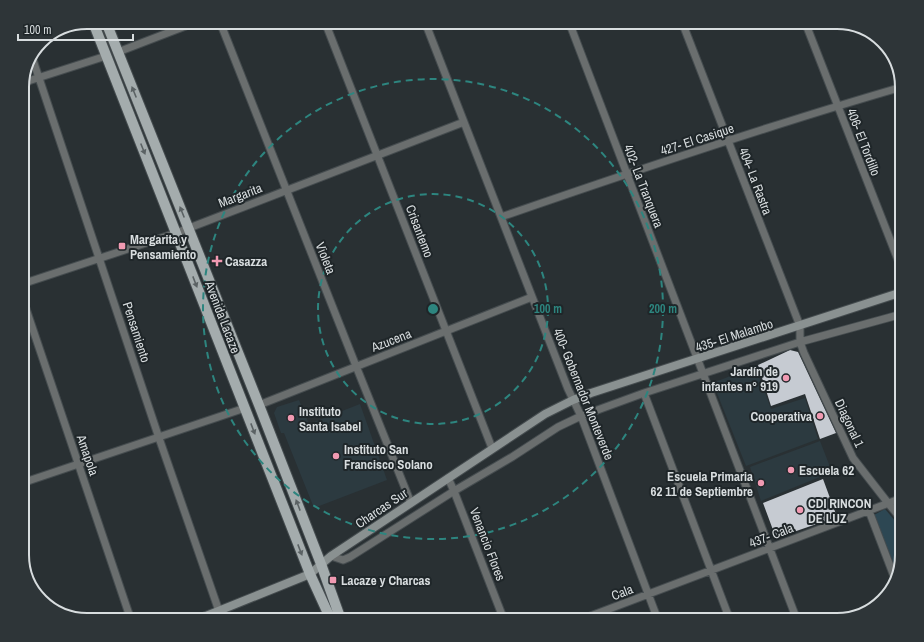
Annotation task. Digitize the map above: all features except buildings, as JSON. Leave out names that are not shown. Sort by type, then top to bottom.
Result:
[{"type":"main road","name":"Avenida Lacaze","points":[[96,29],[244,408],[310,574],[328,613]]},
{"type":"main road","name":"Avenida Lacaze","points":[[109,29],[259,405],[338,613]]},
{"type":"main road","points":[[176,233],[185,239],[189,244],[205,279],[241,372],[259,405]]},
{"type":"main road","name":"435- El Malambo","points":[[573,400],[895,294]]},
{"type":"main road","name":"Charcas Sur","points":[[216,613],[310,574],[331,556],[492,448],[545,414],[573,400]]},
{"type":"street","points":[[118,52],[178,29]]},
{"type":"street","name":"Violeta","points":[[223,29],[411,503]]},
{"type":"street","name":"Crisantemo","points":[[329,29],[492,448]]},
{"type":"street","name":"400- Gobernador Monteverde","points":[[428,29],[532,297],[573,400],[581,416],[656,613]]},
{"type":"street","name":"402- La Tranquera","points":[[572,29],[704,374]]},
{"type":"street","name":"404- La Rastra","points":[[685,29],[800,326]]},
{"type":"street","name":"406- El Tordillo","points":[[808,29],[895,252]]},
{"type":"street","points":[[30,81],[106,56]]},
{"type":"street","name":"Pensamiento","points":[[34,63],[159,438],[219,611]]},
{"type":"street","name":"427- El Casique","points":[[501,217],[627,174],[837,106],[895,89]]},
{"type":"street","name":"Margarita","points":[[29,282],[176,233],[464,122]]},
{"type":"street","name":"Azucena","points":[[259,405],[532,297]]},
{"type":"street","points":[[331,556],[342,560],[350,557],[558,427],[581,416],[644,393],[800,342],[895,316]]},
{"type":"street","name":"Amapola","points":[[29,317],[129,613]]},
{"type":"street","name":"Diagonal 1","points":[[800,326],[800,342],[804,353],[853,458],[895,512]]},
{"type":"street","points":[[704,374],[794,613]]},
{"type":"street","points":[[644,393],[727,613]]},
{"type":"street","points":[[29,481],[159,438],[244,408]]},
{"type":"street","name":"Venancio Flores","points":[[448,478],[501,613]]},
{"type":"street","name":"437- Cala","points":[[649,594],[895,500]]},
{"type":"street","points":[[869,511],[893,572]]},
{"type":"street","name":"Cala","points":[[599,613],[649,594]]},
{"type":"shaded area","points":[[755,366],[771,409],[805,398],[818,439],[746,466],[713,383]]},
{"type":"shaded area","name":"Instituto San Francisco Solano","points":[[299,400],[309,424],[360,404],[387,480],[314,508],[284,433],[281,433],[274,413],[277,407]]},
{"type":"shaded area","name":"Escuela 62","points":[[820,441],[832,472],[761,501],[750,467]]},
{"type":"shaded area","points":[[885,509],[895,521],[894,565],[874,515]]},
{"type":"place","name":"Margarita y Pensamiento","points":[[122,246]]},
{"type":"place","name":"Casazza","points":[[217,261]]},
{"type":"place","name":"Jardín de infantes n° 919","points":[[786,378]]},
{"type":"place","name":"Cooperativa","points":[[820,416]]},
{"type":"place","name":"Instituto Santa Isabel","points":[[291,418]]},
{"type":"place","name":"Instituto San Francisco Solano","points":[[336,456]]},
{"type":"place","name":"Escuela 62","points":[[791,470]]},
{"type":"place","name":"Escuela Primaria 62 11 de Septiembre","points":[[761,483]]},
{"type":"place","name":"CDI RINCON DE LUZ","points":[[800,510]]},
{"type":"place","name":"Lacaze y Charcas","points":[[333,580]]}]
